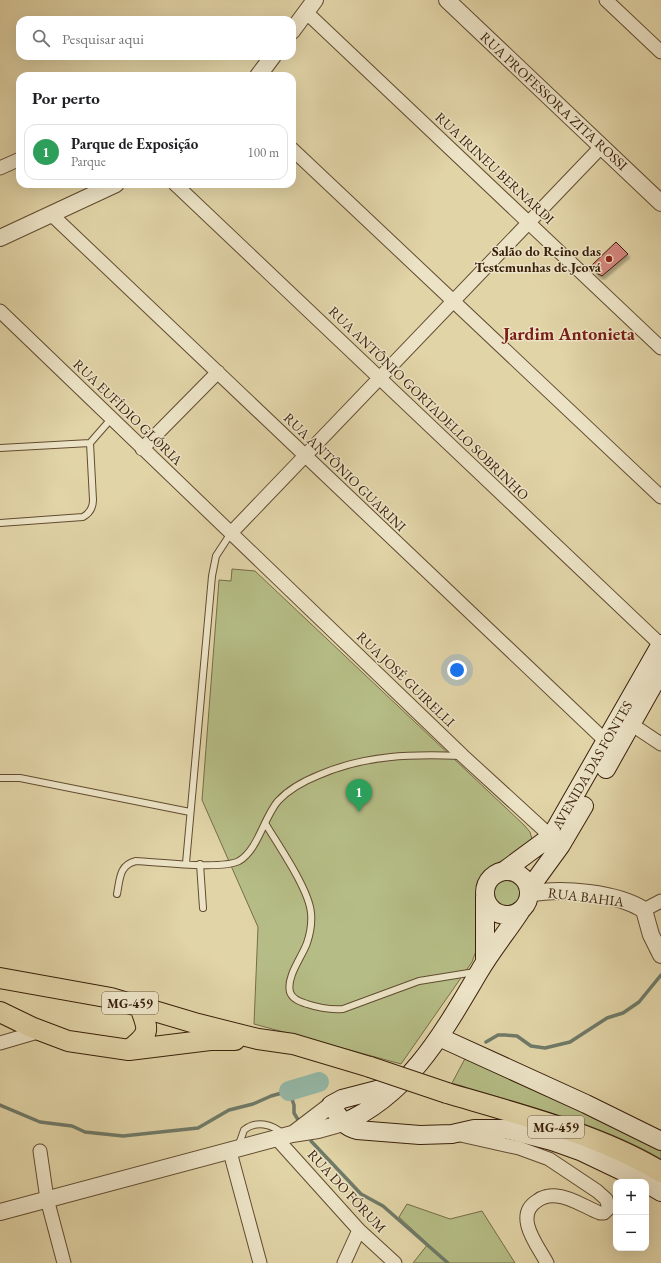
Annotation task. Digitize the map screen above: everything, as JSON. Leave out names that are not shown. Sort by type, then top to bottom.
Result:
[{"type":"main road","name":"AVENIDA DAS FONTES","points":[[343,1123],[387,1097],[421,1063],[455,1013],[482,967],[529,901],[530,891],[555,841],[611,747],[661,645]]},
{"type":"main road","name":"AVENIDA DAS FONTES","points":[[611,747],[631,724],[661,671]]},
{"type":"main road","name":"AVENIDA DAS FONTES","points":[[482,967],[485,895],[488,882],[498,872],[504,871],[555,841]]},
{"type":"main road","points":[[504,871],[511,871],[523,877],[530,891]]},
{"type":"main road","points":[[485,895],[490,907],[495,912],[507,916],[520,912]]},
{"type":"main road","name":"MG-459","points":[[1,977],[111,998],[139,1005],[188,1021],[258,1039],[293,1044],[370,1067],[575,1134],[633,1157],[661,1172]]},
{"type":"main road","points":[[129,1050],[143,1039],[147,1028],[139,1005]]},
{"type":"main road","name":"MG-459","points":[[0,1012],[68,1041],[129,1050],[210,1040],[258,1039]]},
{"type":"main road","points":[[439,1037],[586,1104],[661,1141]]},
{"type":"main road","points":[[400,1084],[352,1096],[331,1105],[343,1123],[351,1129],[404,1135],[452,1134],[489,1128],[520,1132],[580,1150],[639,1179]]},
{"type":"main road","points":[[352,1096],[361,1113]]},
{"type":"main road","points":[[649,1184],[661,1192]]},
{"type":"street","name":"RUA PROFESSORA ZITA ROSSI","points":[[447,0],[602,146],[659,197]]},
{"type":"street","points":[[606,0],[661,52]]},
{"type":"street","points":[[296,26],[311,6]]},
{"type":"street","name":"RUA IRINEU BERNARDI","points":[[311,6],[529,223],[661,348]]},
{"type":"street","points":[[261,72],[270,60]]},
{"type":"street","points":[[231,533],[602,146]]},
{"type":"street","points":[[296,153],[661,497]]},
{"type":"street","points":[[0,168],[16,161]]},
{"type":"street","points":[[0,238],[108,188]]},
{"type":"street","name":"RUA ANTÔNIO GORTADELLO SOBRINHO","points":[[178,188],[661,645]]},
{"type":"street","name":"RUA ANTÔNIO GUARINI","points":[[52,215],[611,747]]},
{"type":"street","name":"RUA EUFÍDIO GLÓRIA","points":[[1,313],[231,533]]},
{"type":"street","points":[[142,448],[218,372]]},
{"type":"street","name":"RUA JOSÉ GUIRELLI","points":[[231,533],[463,756],[555,841]]},
{"type":"street","points":[[631,724],[661,744]]},
{"type":"street","name":"RUA BAHIA","points":[[530,891],[559,891],[617,898],[633,903],[644,910]]},
{"type":"street","points":[[658,950],[644,910],[661,901]]},
{"type":"street","points":[[0,1042],[42,1031]]},
{"type":"street","points":[[285,1137],[331,1105]]},
{"type":"street","points":[[0,1212],[343,1123]]},
{"type":"street","points":[[452,1134],[534,1152],[549,1159],[576,1176],[606,1199],[609,1208],[604,1213],[600,1213],[558,1196],[540,1198],[533,1203],[527,1215],[526,1225],[547,1263]]},
{"type":"street","name":"RUA DO FÓRUM","points":[[285,1137],[359,1230],[395,1263]]},
{"type":"street","points":[[40,1151],[47,1199],[64,1263]]},
{"type":"street","points":[[233,1151],[260,1263]]},
{"type":"street","points":[[344,1263],[359,1230]]},
{"type":"lane","points":[[0,448],[90,443],[112,419]]},
{"type":"lane","points":[[0,523],[83,517],[88,514],[93,506],[90,443]]},
{"type":"lane","points":[[186,863],[212,576],[216,556],[231,533]]},
{"type":"lane","points":[[117,894],[121,872],[129,863],[136,861],[223,865],[238,861],[250,851],[278,801],[290,790],[309,779],[334,769],[357,762],[389,756],[422,754],[463,756]]},
{"type":"lane","points":[[0,778],[20,778],[190,812]]},
{"type":"lane","points":[[265,824],[303,889],[312,912],[311,926],[307,942],[290,983],[290,992],[294,998],[313,1006],[333,1010],[343,1009],[419,981],[482,967]]},
{"type":"lane","points":[[200,864],[203,908]]},
{"type":"green space","points":[[232,569],[255,571],[530,832],[532,839],[524,850],[497,863],[480,881],[476,895],[476,951],[472,962],[401,1064],[254,1024],[258,927],[202,800],[219,580],[231,581]]},
{"type":"green space","points":[[507,879],[513,880],[517,883],[520,887],[520,899],[517,903],[513,906],[507,907],[501,906],[497,903],[494,899],[493,893],[494,887],[497,883],[501,880]]},
{"type":"green space","points":[[468,1053],[661,1145],[661,1159],[637,1146],[585,1124],[452,1083]]},
{"type":"green space","points":[[407,1204],[450,1219],[482,1211],[515,1263],[413,1263],[428,1244],[399,1217]]},
{"type":"building","name":"Salão do Reino das Testemunhas de Jeová","points":[[616,242],[628,254],[602,276],[596,273],[592,265]]},
{"type":"waterway","points":[[486,1042],[498,1035],[517,1036],[531,1046],[545,1048],[570,1042],[607,1018],[623,1013],[639,1002],[661,975]]},
{"type":"waterway","points":[[289,1091],[319,1082]]},
{"type":"waterway","points":[[0,1105],[40,1122],[72,1126],[85,1132],[123,1136],[198,1128],[229,1110],[253,1104],[271,1096],[289,1091],[294,1105],[294,1113],[300,1123]]},
{"type":"waterway","points":[[311,1141],[361,1194],[383,1206],[448,1263]]},
{"type":"place","name":"Salão do Reino das Testemunhas de Jeová","points":[[609,259]]},
{"type":"place","name":"Parque de Exposição","points":[[359,812]]},
{"type":"district","name":"Jardim Antonieta","points":[[569,333]]}]
